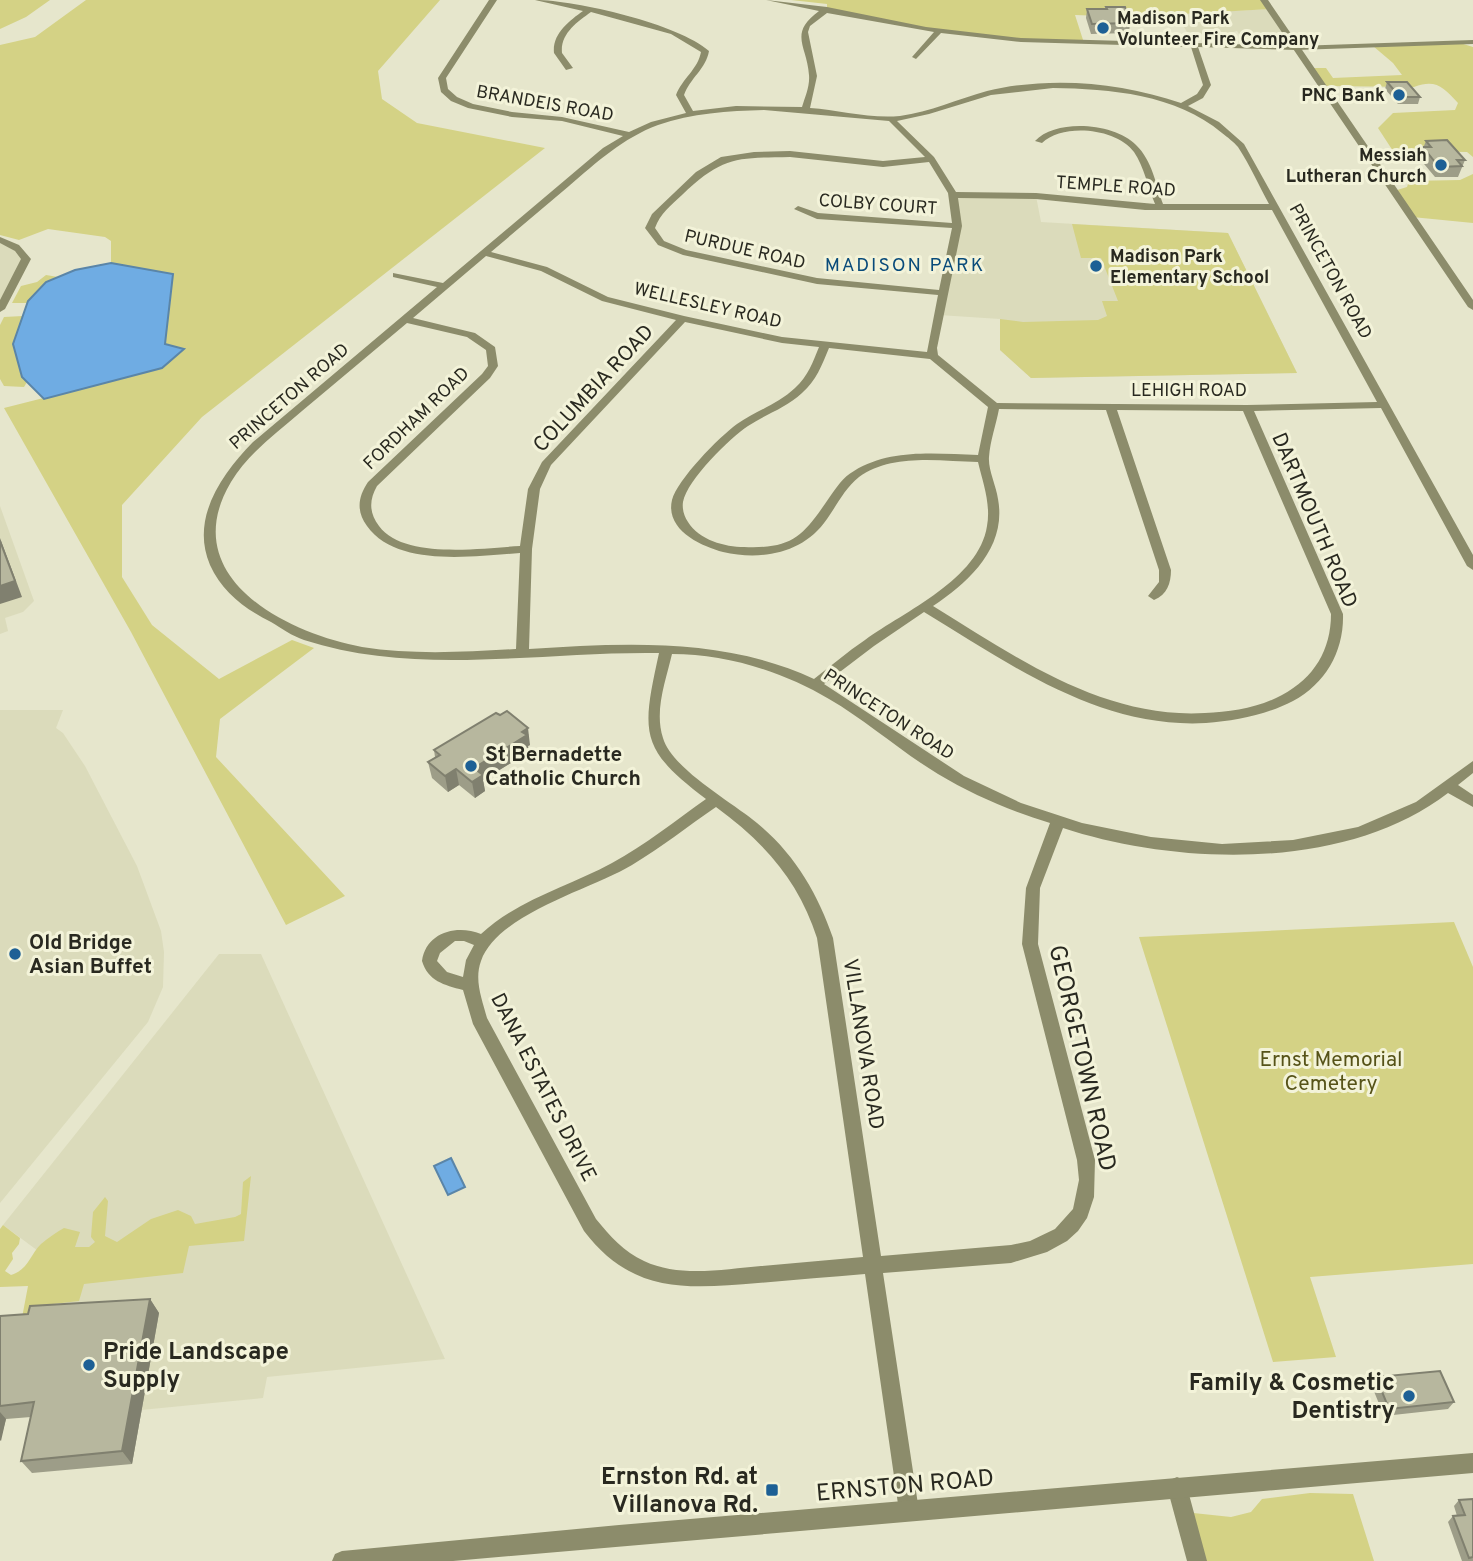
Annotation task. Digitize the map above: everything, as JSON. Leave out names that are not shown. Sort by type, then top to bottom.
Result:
[{"type":"street","name":"BRANDEIS ROAD","points":[[494,0],[442,78],[441,85],[445,93],[456,101],[479,108],[570,121],[626,134]]},
{"type":"street","points":[[539,0],[668,29],[699,45],[705,51],[705,59],[682,85],[680,95],[691,114]]},
{"type":"street","points":[[770,0],[939,31],[1021,40],[1296,48],[1473,42]]},
{"type":"street","points":[[1264,0],[1473,307]]},
{"type":"street","points":[[805,110],[813,80],[803,31],[810,20],[827,9]]},
{"type":"street","points":[[569,68],[560,56],[558,47],[571,22],[588,11]]},
{"type":"street","points":[[916,57],[939,31]]},
{"type":"street","points":[[1182,106],[1200,96],[1207,85],[1194,46]]},
{"type":"street","name":"PRINCETON ROAD","points":[[1473,566],[1236,139],[1214,121],[1182,106],[1120,91],[1047,86],[995,92],[891,119],[805,110],[752,109],[691,114],[659,121],[626,134],[257,444],[233,469],[218,494],[210,524],[214,556],[223,575],[240,597],[279,624],[314,639],[360,651],[402,655],[630,648],[709,653],[741,659],[815,685],[956,779],[1004,803],[1096,834],[1167,846],[1231,849],[1325,840],[1381,824],[1426,804],[1473,766]]},
{"type":"street","points":[[815,685],[869,643],[925,607],[965,576],[989,541],[993,527],[993,508],[984,458],[994,406],[933,356],[957,226],[954,195],[946,178],[931,159],[891,119]]},
{"type":"street","points":[[1039,141],[1043,135],[1051,132],[1075,129],[1105,132],[1125,139],[1136,150],[1160,207]]},
{"type":"street","name":"PURDUE ROAD","points":[[931,159],[883,164],[790,154],[724,159],[699,174],[655,216],[650,229],[661,243],[683,252],[817,281],[943,293]]},
{"type":"street","name":"TEMPLE ROAD","points":[[954,195],[1036,196],[1160,207],[1276,207]]},
{"type":"street","name":"COLBY COURT","points":[[798,209],[817,216],[957,226]]},
{"type":"street","points":[[0,240],[13,244],[23,252],[26,259],[0,309]]},
{"type":"street","name":"WELLESLEY ROAD","points":[[485,253],[544,269],[605,299],[683,319],[763,337],[933,356]]},
{"type":"street","points":[[396,275],[445,286]]},
{"type":"street","name":"FORDHAM ROAD","points":[[405,319],[480,339],[491,349],[493,366],[486,376],[372,484],[365,499],[368,519],[381,536],[416,550],[455,553],[526,549]]},
{"type":"street","name":"COLUMBIA ROAD","points":[[522,652],[526,549],[534,489],[546,464],[683,319]]},
{"type":"street","points":[[825,346],[811,376],[801,389],[731,433],[683,489],[678,501],[679,517],[695,536],[734,551],[760,552],[783,548],[811,534],[848,481],[866,468],[887,461],[910,458],[984,458]]},
{"type":"street","name":"LEHIGH ROAD","points":[[994,406],[1247,408],[1384,405]]},
{"type":"street","points":[[1111,408],[1166,570],[1166,583],[1154,596]]},
{"type":"street","name":"DARTMOUTH ROAD","points":[[925,607],[1067,691],[1131,713],[1178,719],[1211,718],[1254,711],[1292,695],[1310,683],[1328,660],[1338,629],[1337,614],[1247,408]]},
{"type":"street","name":"VILLANOVA ROAD","points":[[666,650],[654,716],[656,740],[665,756],[753,828],[788,863],[809,893],[820,922],[829,959],[909,1511]]},
{"type":"street","points":[[1450,787],[1473,802]]},
{"type":"street","points":[[470,985],[436,973],[430,963],[430,954],[437,944],[456,934],[468,935],[482,942],[514,915],[626,861],[717,799]]},
{"type":"street","name":"GEORGETOWN ROAD","points":[[874,1265],[1023,1252],[1052,1241],[1065,1232],[1083,1210],[1089,1183],[1086,1160],[1030,944],[1034,888],[1057,822]]},
{"type":"street","name":"DANA ESTATES DRIVE","points":[[482,942],[471,964],[472,1005],[478,1019],[590,1225],[605,1245],[625,1262],[648,1273],[689,1279],[874,1265]]},
{"type":"street","name":"ERNSTON ROAD","points":[[342,1561],[1473,1463]]},
{"type":"street","points":[[1177,1487],[1197,1561]]},
{"type":"shaded area","points":[[1270,9],[1296,48],[1247,47],[1237,31],[1219,36],[1187,32],[1176,14]]},
{"type":"shaded area","name":"Madison Park Elementary School","points":[[954,195],[1036,196],[1041,222],[1228,233],[1297,373],[1031,378],[1000,350],[1000,319],[939,315],[955,239]]},
{"type":"shaded area","points":[[0,240],[13,244],[26,259],[0,309]]},
{"type":"shaded area","points":[[0,506],[34,601],[23,612],[5,618],[8,631],[0,634]]},
{"type":"shaded area","points":[[0,710],[63,710],[56,728],[63,733],[85,766],[137,866],[161,931],[164,952],[163,987],[148,1022],[0,1203]]},
{"type":"shaded area","points":[[219,954],[261,954],[445,1359],[267,1377],[263,1398],[141,1410],[159,1313],[40,1320],[53,1262],[3,1225]]},
{"type":"green space","points":[[0,0],[50,0],[26,17],[0,29]]},
{"type":"green space","points":[[86,0],[440,0],[378,71],[382,99],[417,123],[545,148],[202,417],[122,505],[122,577],[152,625],[219,679],[292,640],[314,648],[220,719],[216,757],[345,896],[286,925],[131,632],[4,408],[162,368],[184,349],[165,344],[173,274],[111,263],[111,241],[105,237],[48,229],[19,240],[0,235],[0,45],[35,37]]},
{"type":"green space","points":[[791,0],[1264,0],[1270,9],[1166,15],[1104,11],[1104,16],[1075,15],[1084,43],[1012,40],[939,31],[827,9],[827,4]]},
{"type":"green space","points":[[1460,43],[1473,47],[1473,157],[1467,152],[1393,151],[1378,128],[1393,113],[1455,110],[1458,103],[1439,86],[1322,86],[1308,68],[1326,68],[1333,78],[1402,75],[1393,63],[1373,46]]},
{"type":"green space","points":[[1473,174],[1473,223],[1412,217],[1394,191],[1407,187],[1409,181],[1460,180]]},
{"type":"green space","name":"Madison Park Elementary School","points":[[1072,224],[1228,233],[1297,373],[1031,378],[1000,350],[1000,319],[1023,322],[1098,320],[1107,316],[1102,301],[1118,301],[1101,258],[1081,258]]},
{"type":"green space","points":[[46,275],[58,277],[46,282],[28,303],[12,303],[21,286],[37,282]]},
{"type":"green space","points":[[23,316],[14,344],[22,377],[27,382],[24,387],[4,386],[0,379],[0,325],[4,317]]},
{"type":"green space","name":"Ernst Memorial Cemetery","points":[[1454,922],[1473,967],[1473,1264],[1310,1277],[1336,1357],[1273,1362],[1139,937]]},
{"type":"green space","points":[[251,1176],[244,1241],[189,1246],[183,1273],[84,1284],[79,1301],[44,1305],[40,1320],[21,1323],[28,1286],[0,1287],[0,1229],[3,1225],[20,1238],[12,1253],[13,1259],[5,1271],[11,1275],[25,1266],[41,1244],[64,1228],[80,1232],[75,1247],[89,1247],[95,1242],[91,1237],[93,1212],[105,1197],[108,1201],[105,1236],[117,1242],[151,1219],[178,1210],[191,1216],[195,1224],[235,1217],[241,1214],[243,1182]]},
{"type":"green space","points":[[1310,1493],[1353,1494],[1374,1561],[1197,1561],[1184,1512],[1231,1517],[1251,1512],[1262,1499]]},
{"type":"water","points":[[111,263],[173,274],[165,344],[184,349],[162,368],[44,399],[22,377],[13,344],[28,301],[46,282],[75,270]]},
{"type":"water","points":[[451,1158],[465,1187],[448,1195],[434,1166]]},
{"type":"building","points":[[1106,7],[1125,7],[1130,23],[1092,24],[1087,9],[1107,9]]},
{"type":"building","points":[[1387,82],[1407,82],[1420,97],[1400,97]]},
{"type":"building","points":[[1447,140],[1465,160],[1457,160],[1462,166],[1439,167],[1423,147],[1431,147],[1426,141]]},
{"type":"building","points":[[0,541],[15,581],[0,586]]},
{"type":"building","points":[[507,711],[528,728],[522,732],[527,735],[474,768],[483,775],[472,782],[456,769],[445,776],[428,762],[440,755],[434,750],[496,713],[500,715]]},
{"type":"building","name":"Pride Landscape Supply","points":[[150,1299],[122,1451],[21,1461],[34,1402],[0,1406],[0,1316],[28,1314],[30,1306]]},
{"type":"building","name":"Family & Cosmetic Dentistry","points":[[1440,1371],[1454,1402],[1389,1409],[1376,1377]]},
{"type":"building","points":[[1473,1499],[1473,1557],[1469,1558],[1453,1516],[1465,1515],[1459,1500]]},
{"type":"place","name":"Madison Park Volunteer Fire Company","points":[[1103,28]]},
{"type":"place","name":"PNC Bank","points":[[1399,95]]},
{"type":"place","name":"Messiah Lutheran Church","points":[[1441,165]]},
{"type":"place","name":"Madison Park Elementary School","points":[[1096,266]]},
{"type":"place","name":"St Bernadette Catholic Church","points":[[471,766]]},
{"type":"place","name":"Old Bridge Asian Buffet","points":[[15,954]]},
{"type":"place","name":"Pride Landscape Supply","points":[[89,1365]]},
{"type":"place","name":"Family & Cosmetic Dentistry","points":[[1409,1396]]},
{"type":"place","name":"Ernston Rd. at Villanova Rd.","points":[[772,1490]]},
{"type":"district","name":"MADISON PARK","points":[[905,264]]}]
